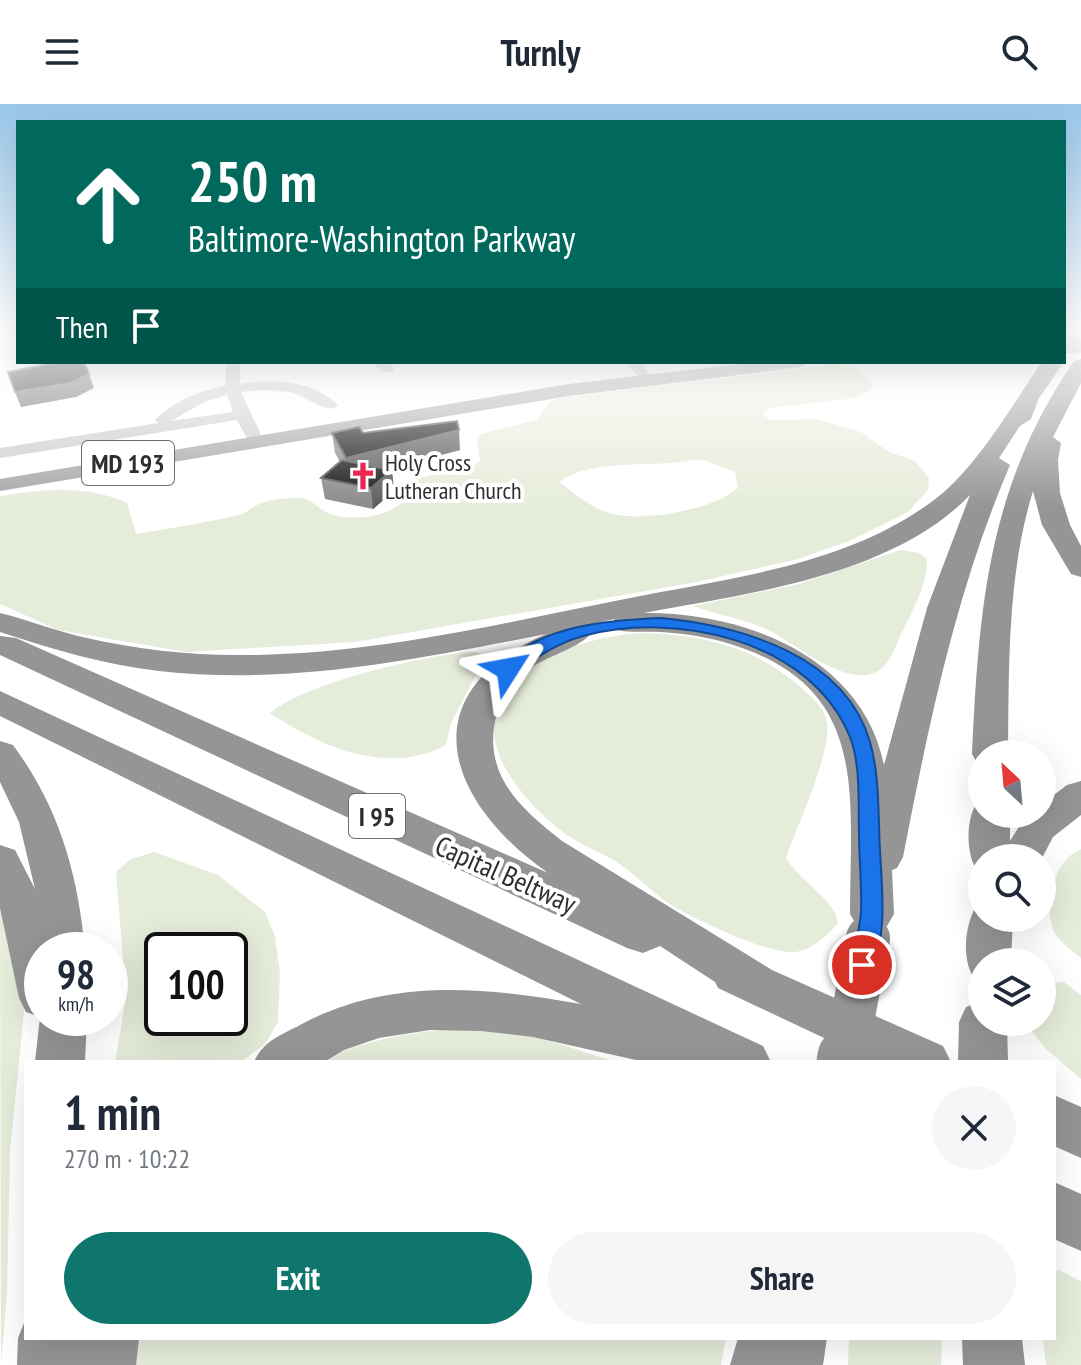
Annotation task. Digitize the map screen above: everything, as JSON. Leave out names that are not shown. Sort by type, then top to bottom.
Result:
[{"type":"highway","points":[[844,1060],[909,735],[934,640],[971,526],[1041,404],[1045,391]]},
{"type":"highway","points":[[0,622],[81,649],[143,661],[283,665],[412,651],[784,576],[874,544],[938,509],[980,471],[1004,428],[1041,404],[1054,391]]},
{"type":"highway","points":[[1041,404],[1055,425],[1043,463],[1044,485],[1065,543],[1081,568]]},
{"type":"highway","points":[[991,740],[998,613],[1008,535],[1043,423],[1041,404]]},
{"type":"highway","points":[[756,984],[544,851],[504,813],[481,776],[474,738],[483,700],[494,684],[523,658],[576,633],[615,625],[662,623],[705,627],[736,635],[768,647],[806,669],[838,699],[861,740],[868,795],[870,926]]},
{"type":"highway","name":"Capital Beltway","points":[[0,643],[550,894],[920,1058]]},
{"type":"highway","name":"I 95","points":[[0,702],[742,1060]]},
{"type":"highway","points":[[0,754],[26,792],[51,855],[62,932]]},
{"type":"highway","points":[[1029,844],[1039,827],[1081,795]]},
{"type":"highway","points":[[0,861],[29,932]]},
{"type":"highway","points":[[283,1060],[331,1033],[375,1018],[418,1010],[464,1007],[507,1011],[729,1060]]},
{"type":"highway","points":[[45,1036],[47,1060]]},
{"type":"highway","points":[[60,1060],[62,1036]]},
{"type":"highway","points":[[983,1036],[983,1060]]},
{"type":"highway","points":[[1056,1103],[1081,1111]]},
{"type":"highway","points":[[1056,1121],[1081,1133]]},
{"type":"highway","points":[[48,1340],[48,1365]]},
{"type":"highway","points":[[105,1365],[109,1340]]},
{"type":"highway","points":[[761,1365],[767,1340]]},
{"type":"highway","points":[[792,1365],[797,1340]]},
{"type":"highway","points":[[992,1340],[994,1365]]},
{"type":"main road","name":"MD 193","points":[[0,470],[249,428],[499,391]]},
{"type":"main road","name":"MD 193","points":[[0,485],[249,428]]},
{"type":"street","points":[[163,420],[190,401],[227,391]]},
{"type":"street","points":[[0,453],[249,428],[235,391]]},
{"type":"street","points":[[300,391],[313,394],[330,405]]},
{"type":"green space","points":[[618,391],[867,391],[854,398],[770,408],[761,414],[771,420],[816,419],[861,432],[889,452],[915,461],[929,478],[928,490],[908,512],[849,541],[798,559],[697,582],[355,642],[186,652],[58,630],[0,604],[0,496],[64,490],[112,497],[127,503],[136,534],[239,515],[261,503],[284,499],[308,500],[326,512],[339,516],[373,516],[402,502],[408,495],[405,484],[408,480],[474,466],[480,461],[477,442],[481,434],[536,420],[550,402],[559,398]],"holes":[[[691,460],[704,460],[735,472],[738,488],[727,496],[694,508],[655,515],[606,512],[559,482],[573,474],[605,466]]]},
{"type":"green space","points":[[900,550],[919,553],[927,559],[925,578],[890,658],[872,673],[859,675],[843,672],[764,628],[693,606],[799,584]]},
{"type":"green space","points":[[638,633],[707,640],[750,654],[789,677],[823,710],[827,723],[824,753],[786,858],[836,914],[838,923],[812,946],[794,952],[765,947],[676,908],[618,863],[558,828],[514,782],[497,748],[494,719],[503,695],[521,674],[546,658],[607,637]]},
{"type":"green space","points":[[478,652],[484,659],[451,723],[446,745],[424,754],[401,758],[355,753],[311,737],[270,713],[288,701],[336,681],[391,666]]},
{"type":"green space","points":[[1081,849],[1081,958],[1054,932],[1056,878],[1072,854]]},
{"type":"green space","points":[[154,852],[218,875],[265,912],[275,936],[280,973],[278,1022],[265,1044],[244,1060],[115,1060],[119,1036],[128,1036],[128,932],[121,932],[116,872],[131,859]]},
{"type":"green space","points":[[0,897],[18,948],[24,1011],[10,1151],[7,1293],[1,1365]]},
{"type":"green space","points":[[1064,982],[1081,995],[1081,1079],[1036,1036],[1056,1036],[1056,983]]},
{"type":"green space","points":[[486,1026],[523,1032],[609,1060],[322,1060],[379,1040]]},
{"type":"green space","points":[[1056,1271],[1081,1281],[1081,1365],[1046,1365],[1043,1340],[1056,1340]]},
{"type":"green space","points":[[137,1340],[726,1340],[721,1365],[135,1365]]},
{"type":"green space","points":[[849,1340],[942,1340],[941,1365],[848,1365]]},
{"type":"building","points":[[457,421],[459,430],[346,458],[332,433],[359,427],[363,433]]},
{"type":"building","points":[[342,460],[392,470],[371,488],[321,478]]},
{"type":"place","name":"Holy Cross Lutheran Church","points":[[363,476]]},
{"type":"route","points":[[508,669],[541,647],[576,633],[615,625],[662,623],[705,627],[746,638],[787,657],[824,684],[849,716],[861,740],[866,768],[872,914],[862,965]]}]
